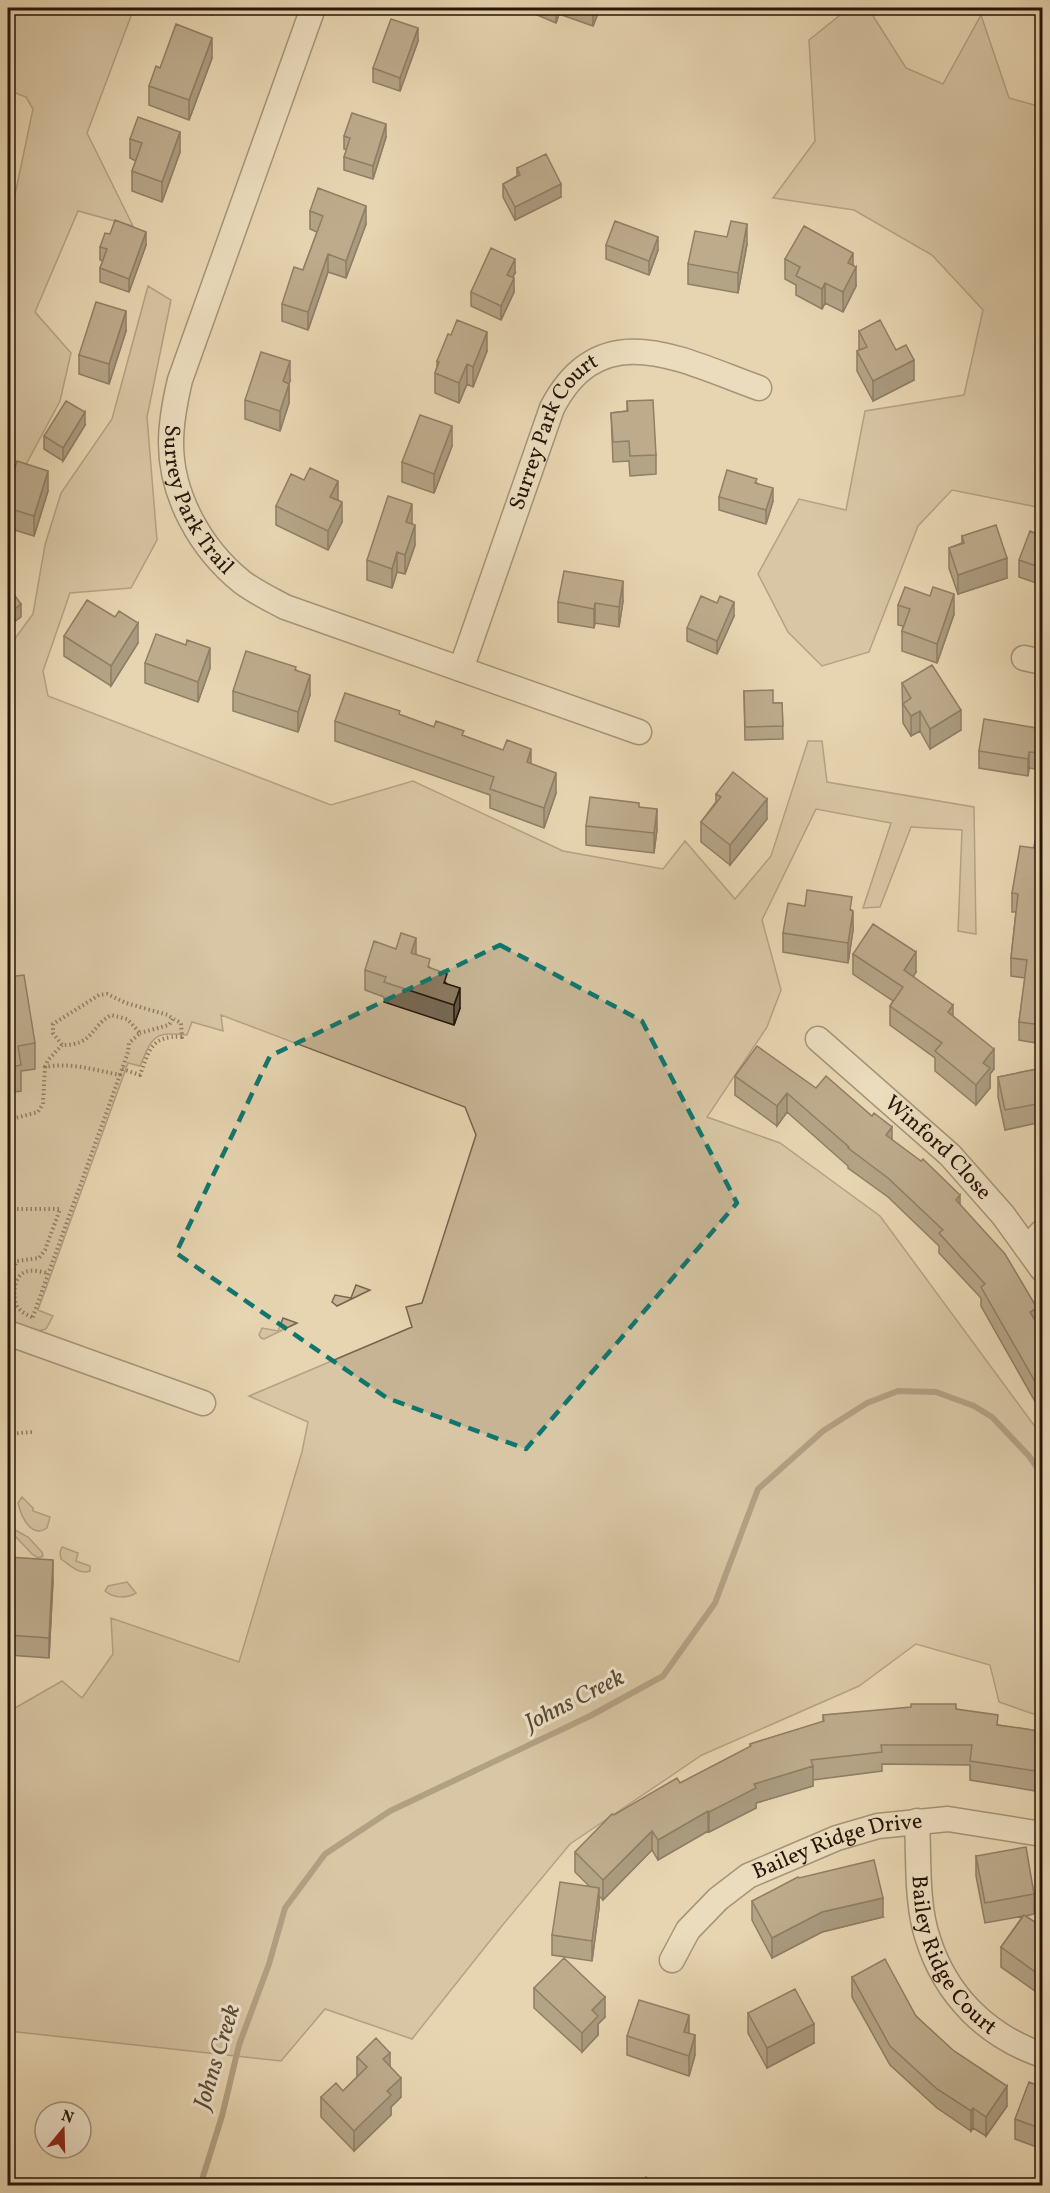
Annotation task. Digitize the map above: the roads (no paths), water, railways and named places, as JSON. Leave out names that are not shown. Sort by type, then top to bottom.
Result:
[{"type":"street","name":"Surrey Park Trail","points":[[313,8],[180,380],[172,414],[171,446],[177,486],[191,521],[214,555],[241,582],[285,607],[639,732]]},
{"type":"street","name":"Surrey Park Court","points":[[461,669],[552,408],[560,392],[574,375],[590,363],[607,355],[625,351],[644,351],[666,355],[759,388]]},
{"type":"street","name":"Winford Close","points":[[818,1039],[950,1155],[1004,1215],[1035,1240],[1042,1269]]},
{"type":"street","points":[[8,1333],[203,1403]]},
{"type":"street","name":"Bailey Ridge Drive","points":[[672,1960],[688,1930],[717,1899],[748,1876],[837,1838],[878,1826],[948,1819],[1042,1834]]},
{"type":"street","name":"Bailey Ridge Court","points":[[917,1821],[922,1909],[928,1939],[946,1980],[972,2013],[989,2028],[1023,2048],[1042,2055]]},
{"type":"waterway","name":"Johns Creek","points":[[200,2186],[222,2116],[239,2045],[269,1964],[285,1908],[325,1854],[390,1811],[590,1716],[663,1676],[715,1603],[758,1489],[823,1431],[867,1403],[898,1391],[936,1392],[974,1406],[992,1417],[1029,1456],[1042,1475]]}]
